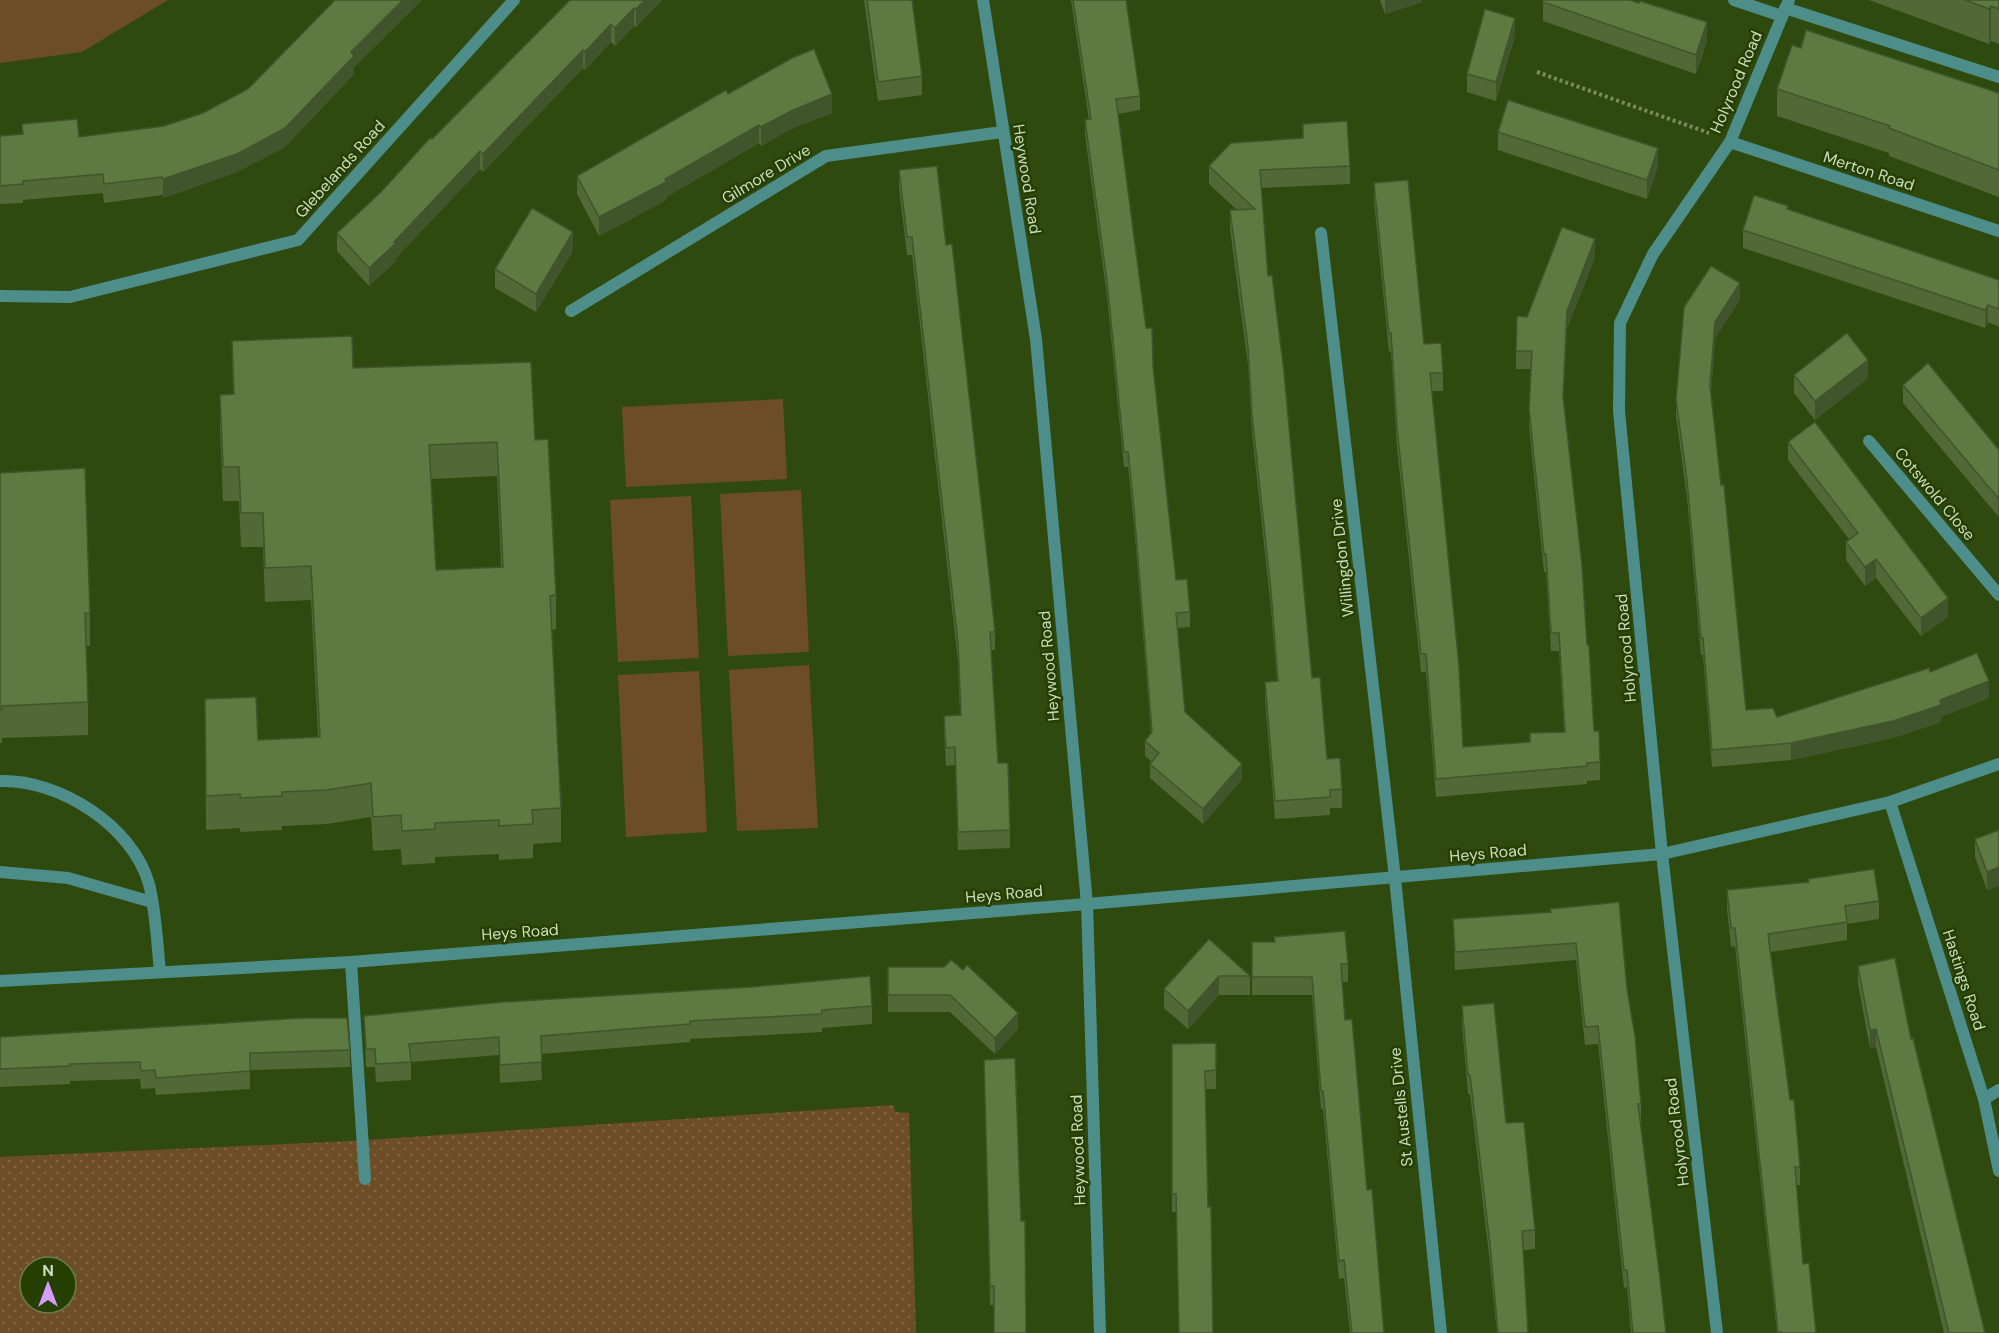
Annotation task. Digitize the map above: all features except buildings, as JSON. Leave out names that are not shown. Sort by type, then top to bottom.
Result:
[{"type":"street","name":"Glebelands Road","points":[[0,296],[70,297],[298,240],[514,0]]},
{"type":"street","name":"Heywood Road","points":[[983,0],[1036,339],[1087,904],[1100,1333]]},
{"type":"street","points":[[1734,0],[1786,8],[1999,77]]},
{"type":"street","name":"Holyrood Road","points":[[1717,1333],[1662,854],[1619,411],[1620,323],[1653,254],[1730,142],[1786,8]]},
{"type":"street","name":"Gilmore Drive","points":[[571,311],[826,156],[1002,132]]},
{"type":"street","name":"Merton Road","points":[[1730,142],[1999,231]]},
{"type":"street","name":"Willingdon Drive","points":[[1321,233],[1395,878]]},
{"type":"street","name":"Cotswold Close","points":[[1869,441],[1999,595]]},
{"type":"street","name":"Heys Road","points":[[0,981],[351,962],[1087,904],[1662,854],[1890,802],[1999,764]]},
{"type":"street","points":[[0,781],[21,780],[79,803],[103,819],[142,865],[152,902],[160,971]]},
{"type":"street","name":"Hastings Road","points":[[1890,802],[1984,1099],[1999,1171]]},
{"type":"street","points":[[0,872],[68,878],[152,902]]},
{"type":"street","name":"St Austells Drive","points":[[1395,878],[1441,1333]]},
{"type":"street","points":[[351,962],[365,1179]]},
{"type":"street","points":[[1984,1099],[1999,1090]]},
{"type":"path","points":[[1537,72],[1730,142]]},
{"type":"shaded area","points":[[0,0],[168,0],[82,52],[0,63]]},
{"type":"shaded area","points":[[783,399],[787,479],[626,487],[622,407]]},
{"type":"shaded area","points":[[801,490],[809,652],[728,656],[720,494]]},
{"type":"shaded area","points":[[691,496],[699,658],[618,662],[610,500]]},
{"type":"shaded area","points":[[809,665],[818,828],[737,831],[729,670]]},
{"type":"shaded area","points":[[699,671],[707,832],[626,837],[618,675]]},
{"type":"shaded area","points":[[894,1105],[895,1112],[909,1113],[916,1333],[0,1333],[0,1157],[350,1141]]}]
